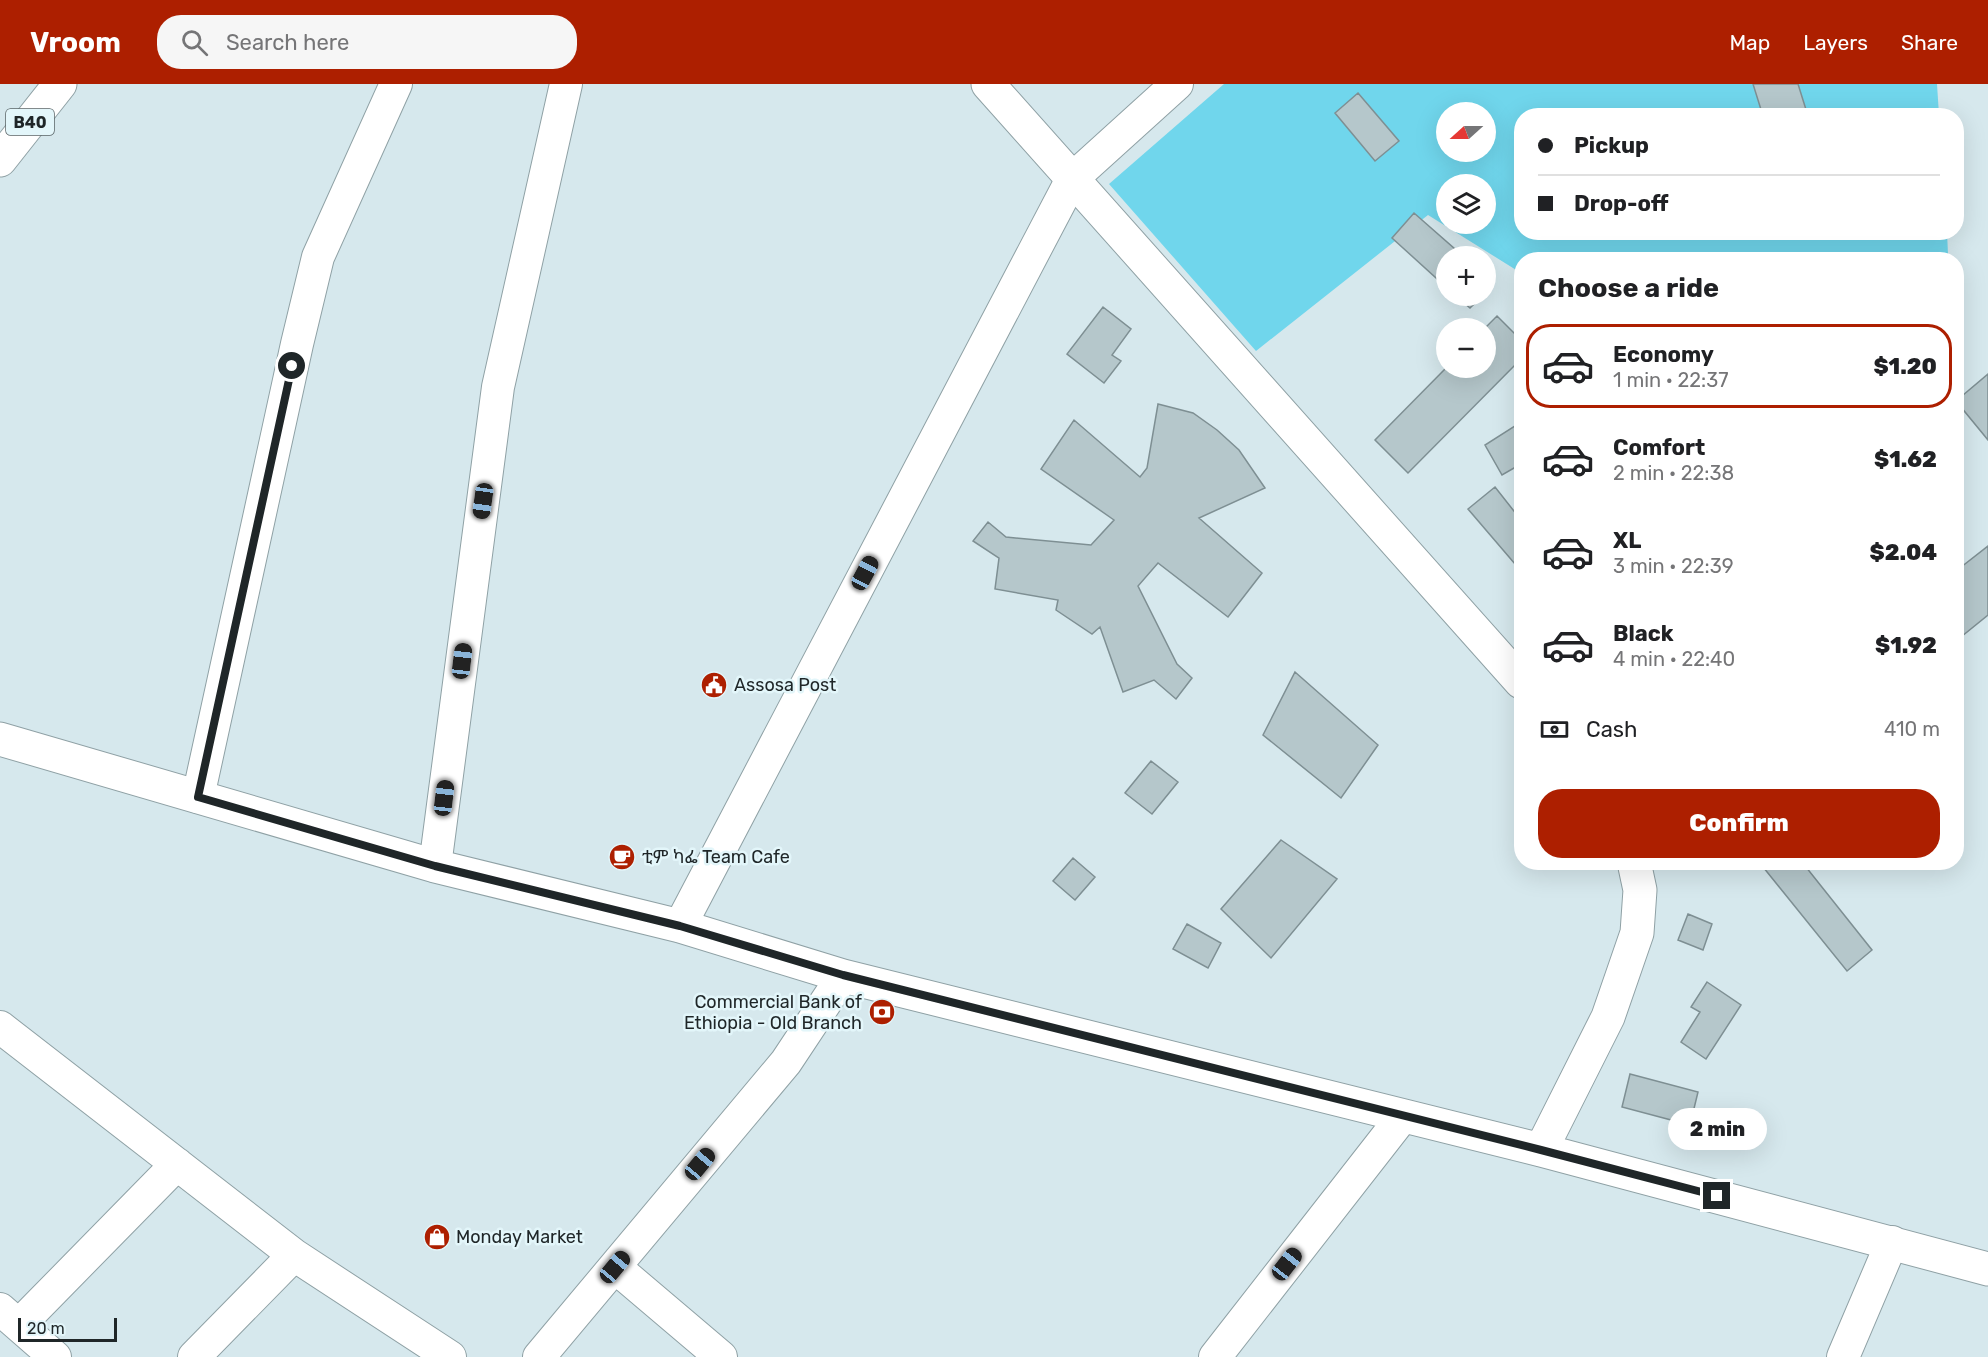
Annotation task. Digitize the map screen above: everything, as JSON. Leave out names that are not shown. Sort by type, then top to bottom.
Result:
[{"type":"main road","name":"B40","points":[[0,160],[60,84]]},
{"type":"main road","points":[[988,84],[1514,674]]},
{"type":"main road","points":[[0,739],[435,866],[680,926],[843,975],[1541,1150],[1988,1269]]},
{"type":"main road","points":[[1541,1150],[1608,1017],[1637,933],[1640,890],[1636,870]]},
{"type":"street","points":[[198,797],[318,257],[396,84]]},
{"type":"street","points":[[435,866],[498,387],[566,84]]},
{"type":"street","points":[[680,926],[1072,180],[1177,84]]},
{"type":"street","points":[[539,1357],[786,1062],[843,975]]},
{"type":"street","points":[[0,1028],[294,1255],[450,1357]]},
{"type":"street","points":[[1215,1357],[1403,1116]]},
{"type":"street","points":[[55,1357],[9,1317],[177,1164]]},
{"type":"street","points":[[1843,1357],[1892,1242]]},
{"type":"street","points":[[194,1357],[294,1255]]},
{"type":"street","points":[[615,1267],[721,1357]]},
{"type":"shaded area","points":[[1224,84],[1937,84],[1939,108],[1514,108],[1514,240],[1947,240],[1948,252],[1514,252],[1514,269],[1496,257],[1496,246],[1478,246],[1458,234],[1496,234],[1496,174],[1436,174],[1436,220],[1428,215],[1256,351],[1109,184]]},
{"type":"building","points":[[1753,84],[1798,84],[1806,108],[1760,108]]},
{"type":"building","points":[[1358,93],[1399,141],[1375,161],[1335,113]]},
{"type":"building","points":[[1414,213],[1452,246],[1436,246],[1436,278],[1392,238]]},
{"type":"building","points":[[1103,307],[1131,329],[1112,355],[1121,361],[1104,383],[1067,354]]},
{"type":"building","points":[[1497,316],[1514,333],[1514,366],[1408,473],[1375,440],[1436,378],[1496,378],[1495,318]]},
{"type":"building","points":[[1988,374],[1988,440],[1964,411],[1964,394]]},
{"type":"building","points":[[1158,404],[1193,413],[1217,430],[1239,450],[1265,488],[1199,518],[1262,573],[1228,617],[1158,563],[1138,586],[1177,664],[1192,678],[1176,699],[1154,680],[1123,692],[1100,627],[1092,634],[1056,610],[1058,600],[995,589],[999,558],[973,541],[988,522],[1006,537],[1091,545],[1114,520],[1041,469],[1074,420],[1140,477],[1147,468]]},
{"type":"building","points":[[1514,426],[1514,468],[1502,475],[1485,445]]},
{"type":"building","points":[[1495,487],[1514,511],[1514,563],[1468,509]]},
{"type":"building","points":[[1988,546],[1988,615],[1964,634],[1964,565]]},
{"type":"building","points":[[1295,672],[1378,745],[1341,798],[1263,735]]},
{"type":"building","points":[[1151,761],[1178,782],[1152,814],[1125,793]]},
{"type":"building","points":[[1281,840],[1337,879],[1271,958],[1221,909]]},
{"type":"building","points":[[1073,858],[1095,877],[1075,900],[1053,881]]},
{"type":"building","points":[[1765,870],[1808,870],[1872,950],[1847,971]]},
{"type":"building","points":[[1688,914],[1712,924],[1703,950],[1678,940]]},
{"type":"building","points":[[1187,924],[1221,943],[1208,968],[1173,949]]},
{"type":"building","points":[[1707,982],[1741,1005],[1706,1059],[1681,1042],[1700,1012],[1691,1007]]},
{"type":"building","points":[[1630,1074],[1698,1092],[1690,1125],[1622,1107]]},
{"type":"place","name":"Assosa Post","points":[[714,685]]},
{"type":"place","name":"ቲም ካፌ Team Cafe","points":[[622,857]]},
{"type":"place","name":"Commercial Bank of Ethiopia - Old Branch","points":[[882,1012]]},
{"type":"place","name":"Monday Market","points":[[437,1237]]},
{"type":"route","points":[[292,366],[198,797],[435,866],[680,926],[843,975],[1717,1196]]}]
